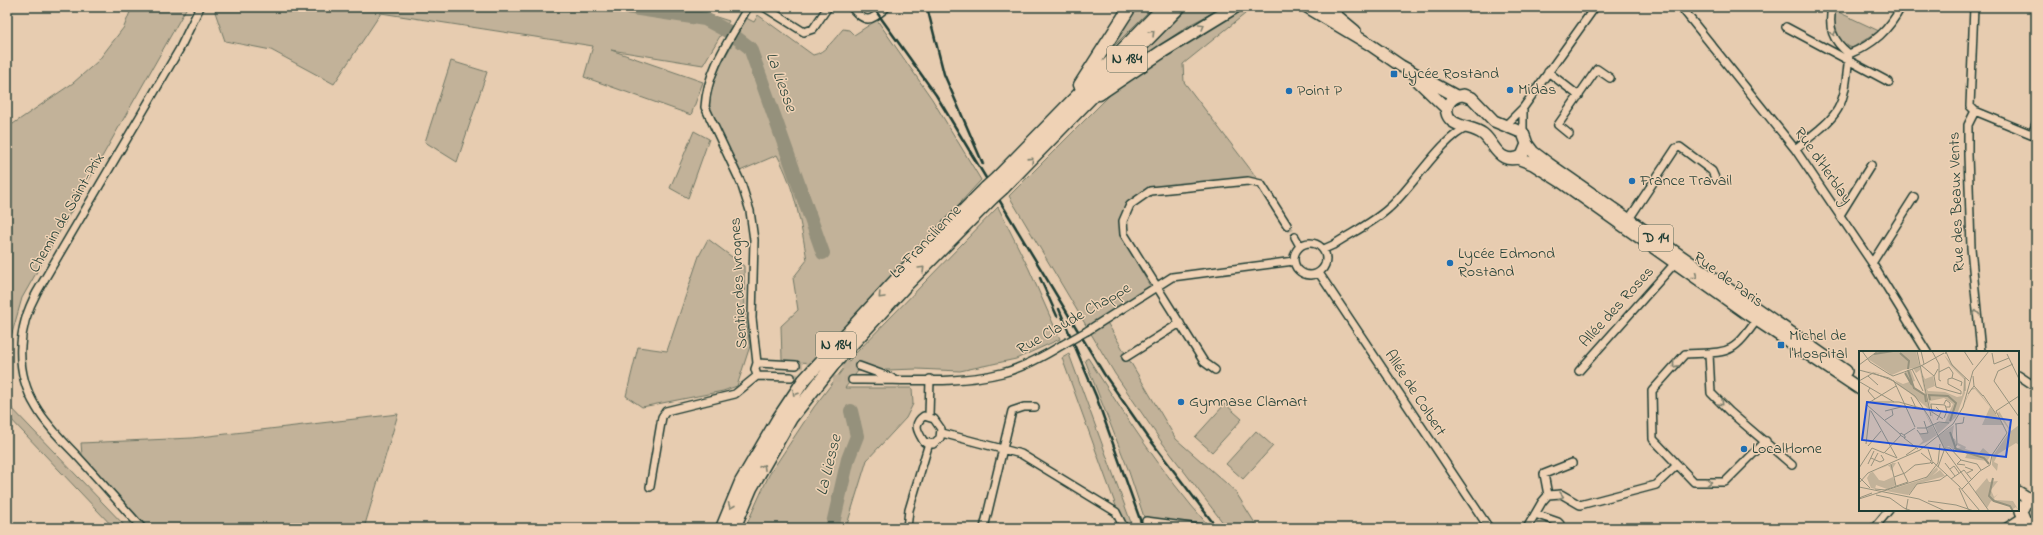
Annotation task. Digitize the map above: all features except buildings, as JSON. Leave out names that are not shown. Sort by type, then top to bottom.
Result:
[{"type":"highway","points":[[1070,110],[1130,7]]},
{"type":"highway","name":"La Francilienne","points":[[722,528],[741,482],[778,419],[804,380],[906,269],[1000,183],[1036,155],[1070,110],[1164,7]]},
{"type":"highway","name":"La Francilienne","points":[[1070,110],[1179,7]]},
{"type":"highway","points":[[1070,110],[1235,7]]},
{"type":"highway","name":"La Francilienne","points":[[734,528],[751,488],[792,418],[833,365],[989,193]]},
{"type":"main road","name":"Rue de Paris","points":[[1307,7],[1369,44],[1401,66],[1456,96],[1463,95],[1472,98],[1489,118],[1522,133],[1527,144],[1542,159],[1629,220],[1859,388]]},
{"type":"main road","name":"Rue de Paris","points":[[1326,7],[1369,44]]},
{"type":"main road","name":"Rue de Paris","points":[[1401,66],[1449,114],[1456,123],[1470,127],[1485,136],[1502,156],[1509,159],[1517,158],[1527,161],[1547,173],[1676,262],[1859,380]]},
{"type":"main road","points":[[1449,114],[1449,101],[1456,96]]},
{"type":"main road","points":[[1517,158],[1523,154],[1527,144]]},
{"type":"main road","points":[[2019,493],[2033,500]]},
{"type":"main road","points":[[2033,500],[2026,502],[2020,508],[2027,522],[2036,523]]},
{"type":"street","name":"Chemin de Saint-Prix","points":[[142,528],[56,433],[36,407],[24,378],[21,362],[21,341],[24,321],[34,298],[179,50],[200,7]]},
{"type":"street","name":"Sentier des Ivrognes","points":[[748,7],[713,69],[706,94],[705,107],[741,183],[750,211],[754,240],[752,318],[757,363],[755,369],[757,376]]},
{"type":"street","points":[[764,7],[804,32],[813,29],[828,7]]},
{"type":"street","points":[[851,7],[861,18],[867,20],[875,17],[887,7]]},
{"type":"street","points":[[1505,126],[1523,108],[1595,7]]},
{"type":"street","name":"Rue d'Herblay","points":[[1681,7],[1795,149],[1872,263],[1926,351]]},
{"type":"street","points":[[1795,149],[1829,122],[1836,114],[1845,93],[1849,57],[1834,38],[1831,19],[1832,7]]},
{"type":"street","points":[[1849,57],[1876,39],[1891,25],[1901,7]]},
{"type":"street","name":"Rue des Beaux Vents","points":[[1974,7],[1970,103],[1972,109],[1975,111],[1968,128],[1968,155],[1971,248],[1982,351]]},
{"type":"street","points":[[1786,27],[1849,57],[1889,82]]},
{"type":"street","points":[[1569,134],[1558,126],[1597,69],[1610,78]]},
{"type":"street","points":[[1548,72],[1579,96]]},
{"type":"street","points":[[1522,133],[1523,108]]},
{"type":"street","points":[[1975,111],[2034,135],[2036,124]]},
{"type":"street","points":[[1449,114],[1451,137]]},
{"type":"street","points":[[1324,249],[1333,245],[1388,209],[1400,198],[1451,137],[1470,127]]},
{"type":"street","points":[[1629,220],[1676,148],[1680,147],[1712,171],[1715,178]]},
{"type":"street","points":[[1840,215],[1871,164]]},
{"type":"street","points":[[1215,370],[1204,362],[1158,286],[1124,234],[1123,221],[1130,205],[1150,191],[1248,181],[1261,184],[1287,225]]},
{"type":"street","points":[[1872,263],[1914,197]]},
{"type":"street","points":[[1294,237],[1300,246]]},
{"type":"street","points":[[1313,242],[1324,249],[1327,258],[1326,264],[1319,273],[1314,275],[1302,273],[1296,266],[1294,261],[1295,253],[1300,246],[1313,242]]},
{"type":"street","name":"Rue Claude Chappe","points":[[852,380],[979,378],[1003,373],[1044,356],[1172,277],[1294,261]]},
{"type":"street","name":"Allée des Roses","points":[[1579,371],[1676,262]]},
{"type":"street","name":"Allée de Colbert","points":[[1319,273],[1489,528]]},
{"type":"street","points":[[1760,317],[1737,346],[1724,353],[1685,354],[1652,391],[1653,439],[1694,482],[1725,482],[1766,441]]},
{"type":"street","points":[[1126,357],[1180,323]]},
{"type":"street","points":[[1709,354],[1711,393],[1730,412],[1766,441],[1792,465]]},
{"type":"street","points":[[757,363],[796,365]]},
{"type":"street","points":[[859,366],[896,379]]},
{"type":"street","points":[[650,487],[662,417],[666,411],[735,394],[757,376],[791,377]]},
{"type":"street","points":[[2019,376],[2036,387]]},
{"type":"street","points":[[929,416],[930,379]]},
{"type":"street","points":[[984,528],[1012,411],[1024,407],[1035,407]]},
{"type":"street","points":[[942,433],[937,442],[929,444],[924,442],[917,431],[916,424],[919,419],[924,416],[929,416],[934,419],[942,433],[1021,454],[1116,512],[1124,528]]},
{"type":"street","points":[[907,528],[909,510],[929,444]]},
{"type":"street","points":[[1527,528],[1548,495],[1544,474],[1572,463]]},
{"type":"street","points":[[1548,495],[1561,494],[1580,505],[1656,485],[1677,465]]},
{"type":"street","points":[[1874,528],[1888,511]]},
{"type":"street","points":[[2005,528],[2016,519],[2019,511]]},
{"type":"street","points":[[1535,514],[1560,524]]},
{"type":"street","points":[[1146,521],[1199,528]]},
{"type":"shaded area","points":[[132,7],[187,7],[22,298],[7,351],[7,128],[73,83],[98,61],[124,27]]},
{"type":"shaded area","points":[[216,7],[685,7],[729,21],[703,65],[611,50],[703,82],[691,115],[584,77],[593,46],[381,13],[334,84],[271,50],[225,41],[215,12]]},
{"type":"shaded area","points":[[1136,7],[1153,7],[1104,56]]},
{"type":"shaded area","points":[[1190,7],[1224,7],[1191,24],[1141,58],[1139,57]]},
{"type":"shaded area","points":[[1248,7],[1245,14],[1183,64],[1184,82],[1260,182],[1146,193],[1131,207],[1126,228],[1132,255],[1150,286],[1105,319],[1176,439],[1235,491],[1258,528],[1227,528],[1161,441],[1115,374],[1009,196],[1117,88],[1160,59]]},
{"type":"shaded area","points":[[1834,10],[1879,31],[1852,48],[1841,41],[1836,33]]},
{"type":"shaded area","points":[[758,15],[813,55],[826,48],[843,29],[849,30],[854,35],[877,20],[932,99],[981,180],[814,363],[785,361],[782,359],[781,326],[798,310],[793,278],[807,260],[800,220],[788,180],[777,155],[740,171],[717,128],[709,102],[713,84],[718,72],[746,18],[754,22]]},
{"type":"shaded area","points":[[451,61],[487,72],[457,162],[425,142]]},
{"type":"shaded area","points":[[694,131],[709,139],[688,198],[670,188]]},
{"type":"shaded area","points":[[998,207],[1029,269],[1060,339],[1016,359],[960,371],[917,369],[858,371],[845,388],[912,388],[913,404],[906,418],[867,460],[846,528],[745,528],[769,475],[814,407],[853,356]]},
{"type":"shaded area","points":[[708,239],[744,266],[745,314],[750,346],[737,386],[723,391],[642,407],[626,396],[638,347],[667,351],[699,256]]},
{"type":"shaded area","points":[[1069,354],[1133,528],[1124,528],[1062,358]]},
{"type":"shaded area","points":[[1088,358],[1130,423],[1159,464],[1208,525],[1144,517],[1128,469],[1085,360]]},
{"type":"shaded area","points":[[7,403],[127,528],[114,528],[7,415]]},
{"type":"shaded area","points":[[1225,404],[1242,419],[1212,452],[1195,437]]},
{"type":"shaded area","points":[[398,414],[364,528],[148,528],[82,455],[81,443],[192,438]]},
{"type":"shaded area","points":[[1256,431],[1273,446],[1243,479],[1226,464]]},
{"type":"waterway","name":"La Liesse","points":[[626,7],[705,19],[729,32],[750,48],[823,253]]},
{"type":"waterway","name":"La Liesse","points":[[832,528],[848,459],[857,436],[851,411]]},
{"type":"tunnel","points":[[1287,225],[1295,237]]},
{"type":"tunnel","points":[[796,365],[819,365]]},
{"type":"tunnel","points":[[832,366],[859,366]]},
{"type":"tunnel","points":[[791,377],[852,380]]},
{"type":"railway","points":[[873,7],[936,95],[1104,374],[1148,437],[1217,528]]},
{"type":"railway","points":[[927,7],[944,74],[983,164]]},
{"type":"railway","points":[[1040,278],[1057,316]]},
{"type":"railway","points":[[1059,309],[1096,396],[1143,528]]},
{"type":"place","name":"Lycée Rostand","points":[[1394,74]]},
{"type":"place","name":"Midas","points":[[1510,90]]},
{"type":"place","name":"Point P","points":[[1289,91]]},
{"type":"place","name":"France Travail","points":[[1632,181]]},
{"type":"place","name":"Lycée Edmond Rostand","points":[[1450,263]]},
{"type":"place","name":"Michel de l'Hospital","points":[[1781,345]]},
{"type":"place","name":"Gymnase Clamart","points":[[1181,402]]},
{"type":"place","name":"LocalHome","points":[[1744,449]]}]
